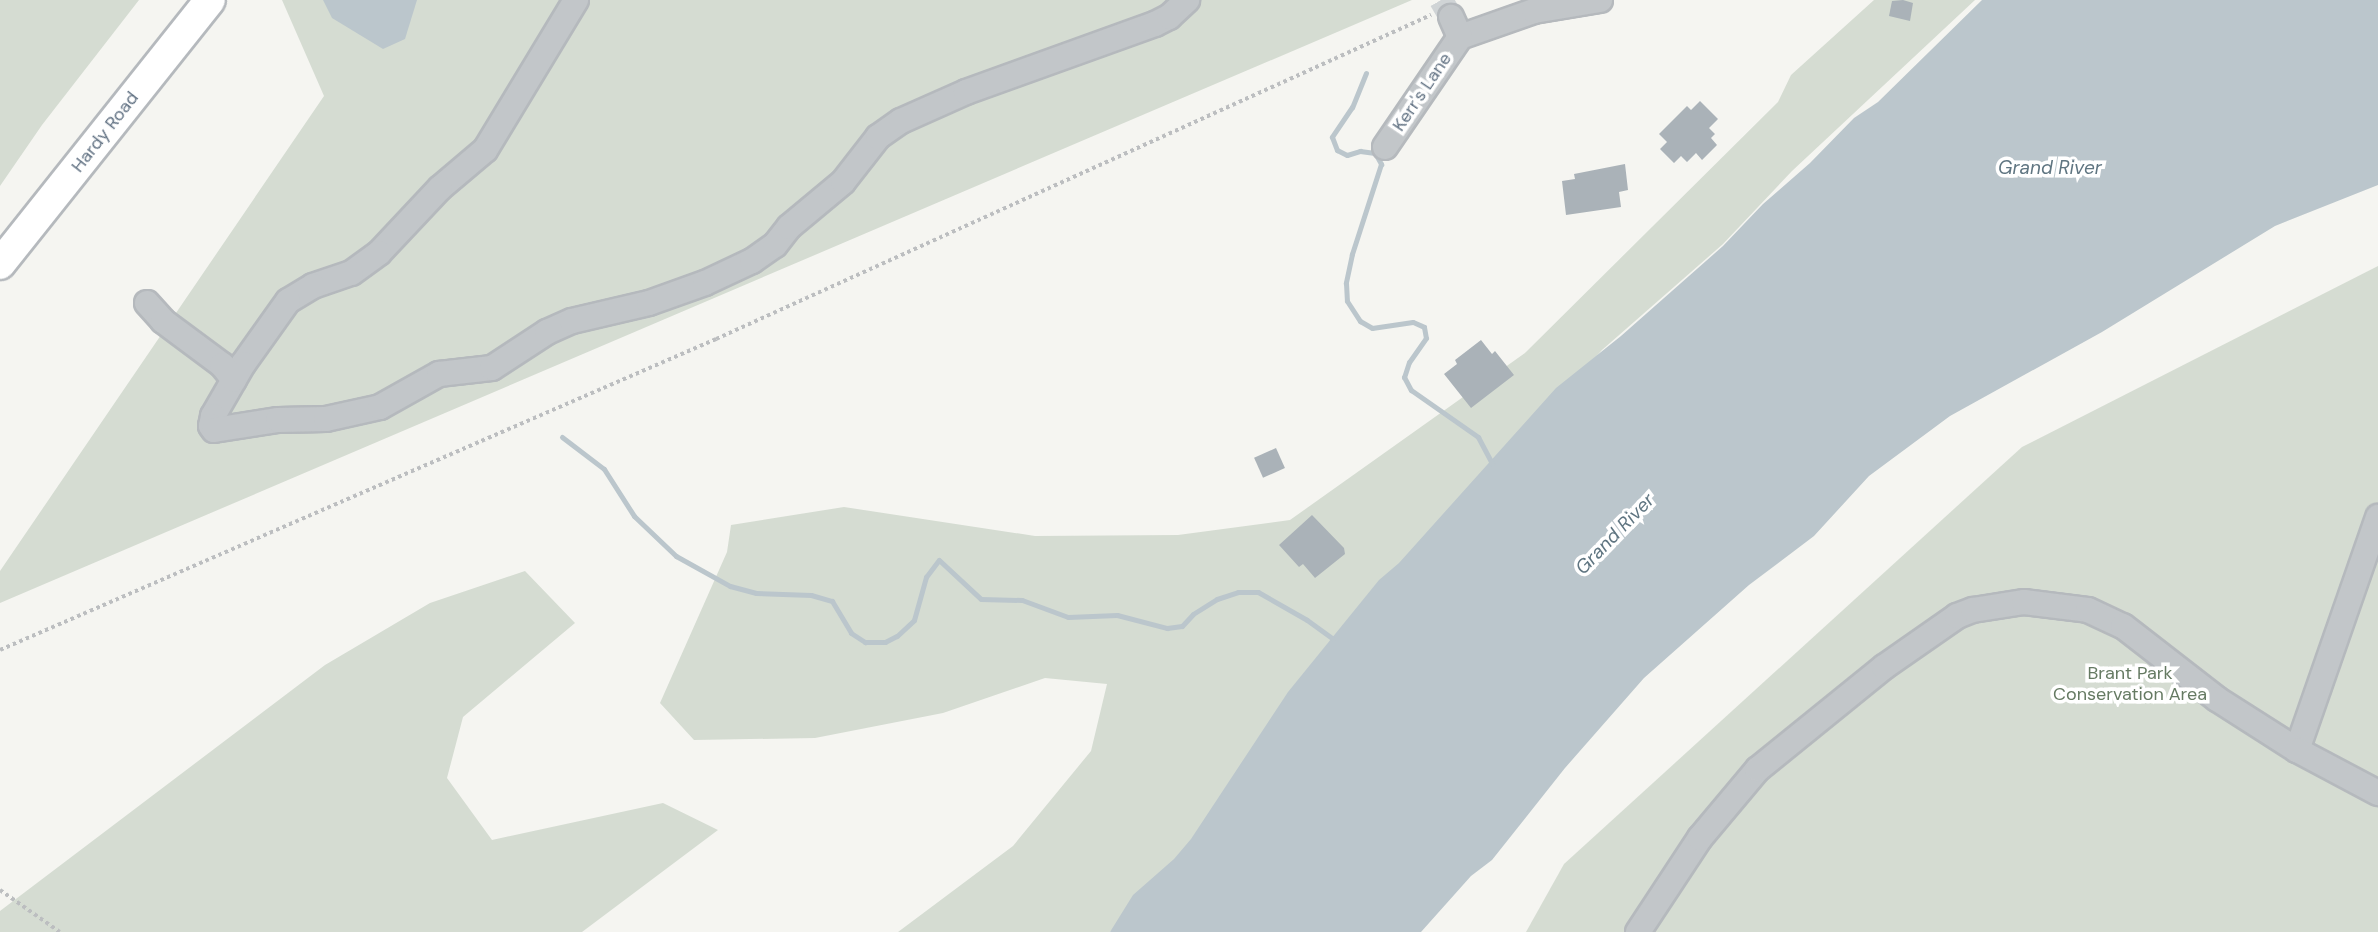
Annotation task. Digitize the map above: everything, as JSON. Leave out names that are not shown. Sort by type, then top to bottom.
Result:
[{"type":"main road","name":"Hardy Road","points":[[0,264],[210,0]]},
{"type":"street","points":[[576,0],[485,150],[440,188],[379,253],[351,273],[313,286],[288,301],[277,313],[213,416],[211,426],[214,430],[278,420],[326,419],[380,407],[439,374],[492,368],[556,326],[649,303],[752,261],[775,246],[789,227],[829,196],[878,137],[901,121],[966,92],[1155,24],[1169,17],[1187,0]]},
{"type":"street","name":"Kerr's Lane","points":[[1385,147],[1448,23],[1531,5],[1600,0]]},
{"type":"street","points":[[147,303],[163,321],[222,365],[234,380]]},
{"type":"street","points":[[2297,750],[2378,517]]},
{"type":"street","points":[[1638,932],[1700,838],[1758,769],[1903,653],[1956,616],[1973,610],[2024,602],[2088,610],[2123,626],[2217,699],[2297,750],[2378,793]]},
{"type":"path","points":[[0,650],[1448,23]]},
{"type":"path","points":[[0,890],[60,932]]},
{"type":"green space","points":[[0,0],[139,0],[42,125],[0,186]]},
{"type":"green space","points":[[282,0],[1412,0],[0,603],[0,571],[324,96]]},
{"type":"green space","points":[[1874,0],[1975,0],[1792,171],[1723,244],[1602,350],[1333,644],[1206,826],[1110,932],[898,932],[1013,846],[1091,751],[1107,684],[1045,678],[943,713],[815,738],[694,740],[660,703],[727,552],[731,525],[844,507],[1035,536],[1178,535],[1290,520],[1525,353],[1778,102],[1791,75]]},
{"type":"green space","name":"Brant Park Conservation Area","points":[[2378,266],[2378,932],[1526,932],[1564,864],[2022,447]]},
{"type":"green space","points":[[525,571],[575,623],[463,717],[447,778],[492,840],[663,803],[718,830],[582,932],[0,932],[0,911],[325,665],[430,603]]},
{"type":"water","points":[[323,0],[417,0],[405,39],[383,49],[332,18]]},
{"type":"water","name":"Grand River","points":[[1982,0],[2378,0],[2378,185],[2275,226],[2102,332],[1950,416],[1869,476],[1814,536],[1749,585],[1644,678],[1565,768],[1492,860],[1471,876],[1421,932],[1110,932],[1133,895],[1174,859],[1191,839],[1288,692],[1379,580],[1399,563],[1556,388],[1621,336],[1723,246],[1763,204],[1810,163],[1854,118],[1878,102]]},
{"type":"building","points":[[1892,1],[1913,3],[1910,21],[1889,16]]},
{"type":"building","points":[[1700,101],[1718,119],[1709,128],[1715,134],[1711,138],[1717,145],[1702,160],[1696,153],[1687,162],[1681,156],[1674,163],[1660,149],[1667,142],[1659,134],[1687,106],[1691,110]]},
{"type":"building","points":[[1625,164],[1628,190],[1619,192],[1621,207],[1566,215],[1562,181],[1575,179],[1574,174]]},
{"type":"building","points":[[1481,340],[1492,354],[1495,351],[1514,375],[1471,408],[1444,374],[1457,364],[1455,360]]},
{"type":"building","points":[[1276,448],[1285,468],[1263,478],[1254,458]]},
{"type":"building","points":[[1312,515],[1344,548],[1345,554],[1315,578],[1303,564],[1299,567],[1279,545]]},
{"type":"waterway","points":[[1366,73],[1352,107],[1332,137],[1337,150],[1347,155],[1360,151],[1375,153],[1381,164],[1352,254],[1346,283],[1347,301],[1360,321],[1372,328],[1413,322],[1424,327],[1426,338],[1409,362],[1404,377],[1411,390],[1478,437],[1492,463]]},
{"type":"waterway","points":[[562,437],[604,469],[634,516],[676,556],[730,586],[756,593],[811,595],[832,601],[851,633],[865,642],[885,642],[897,636],[914,620],[926,577],[939,560],[981,599],[1022,600],[1068,617],[1117,615],[1167,628],[1182,626],[1193,614],[1217,599],[1238,592],[1258,592],[1307,620],[1333,639]]},
{"type":"tunnel","points":[[1441,0],[1451,17]]}]
